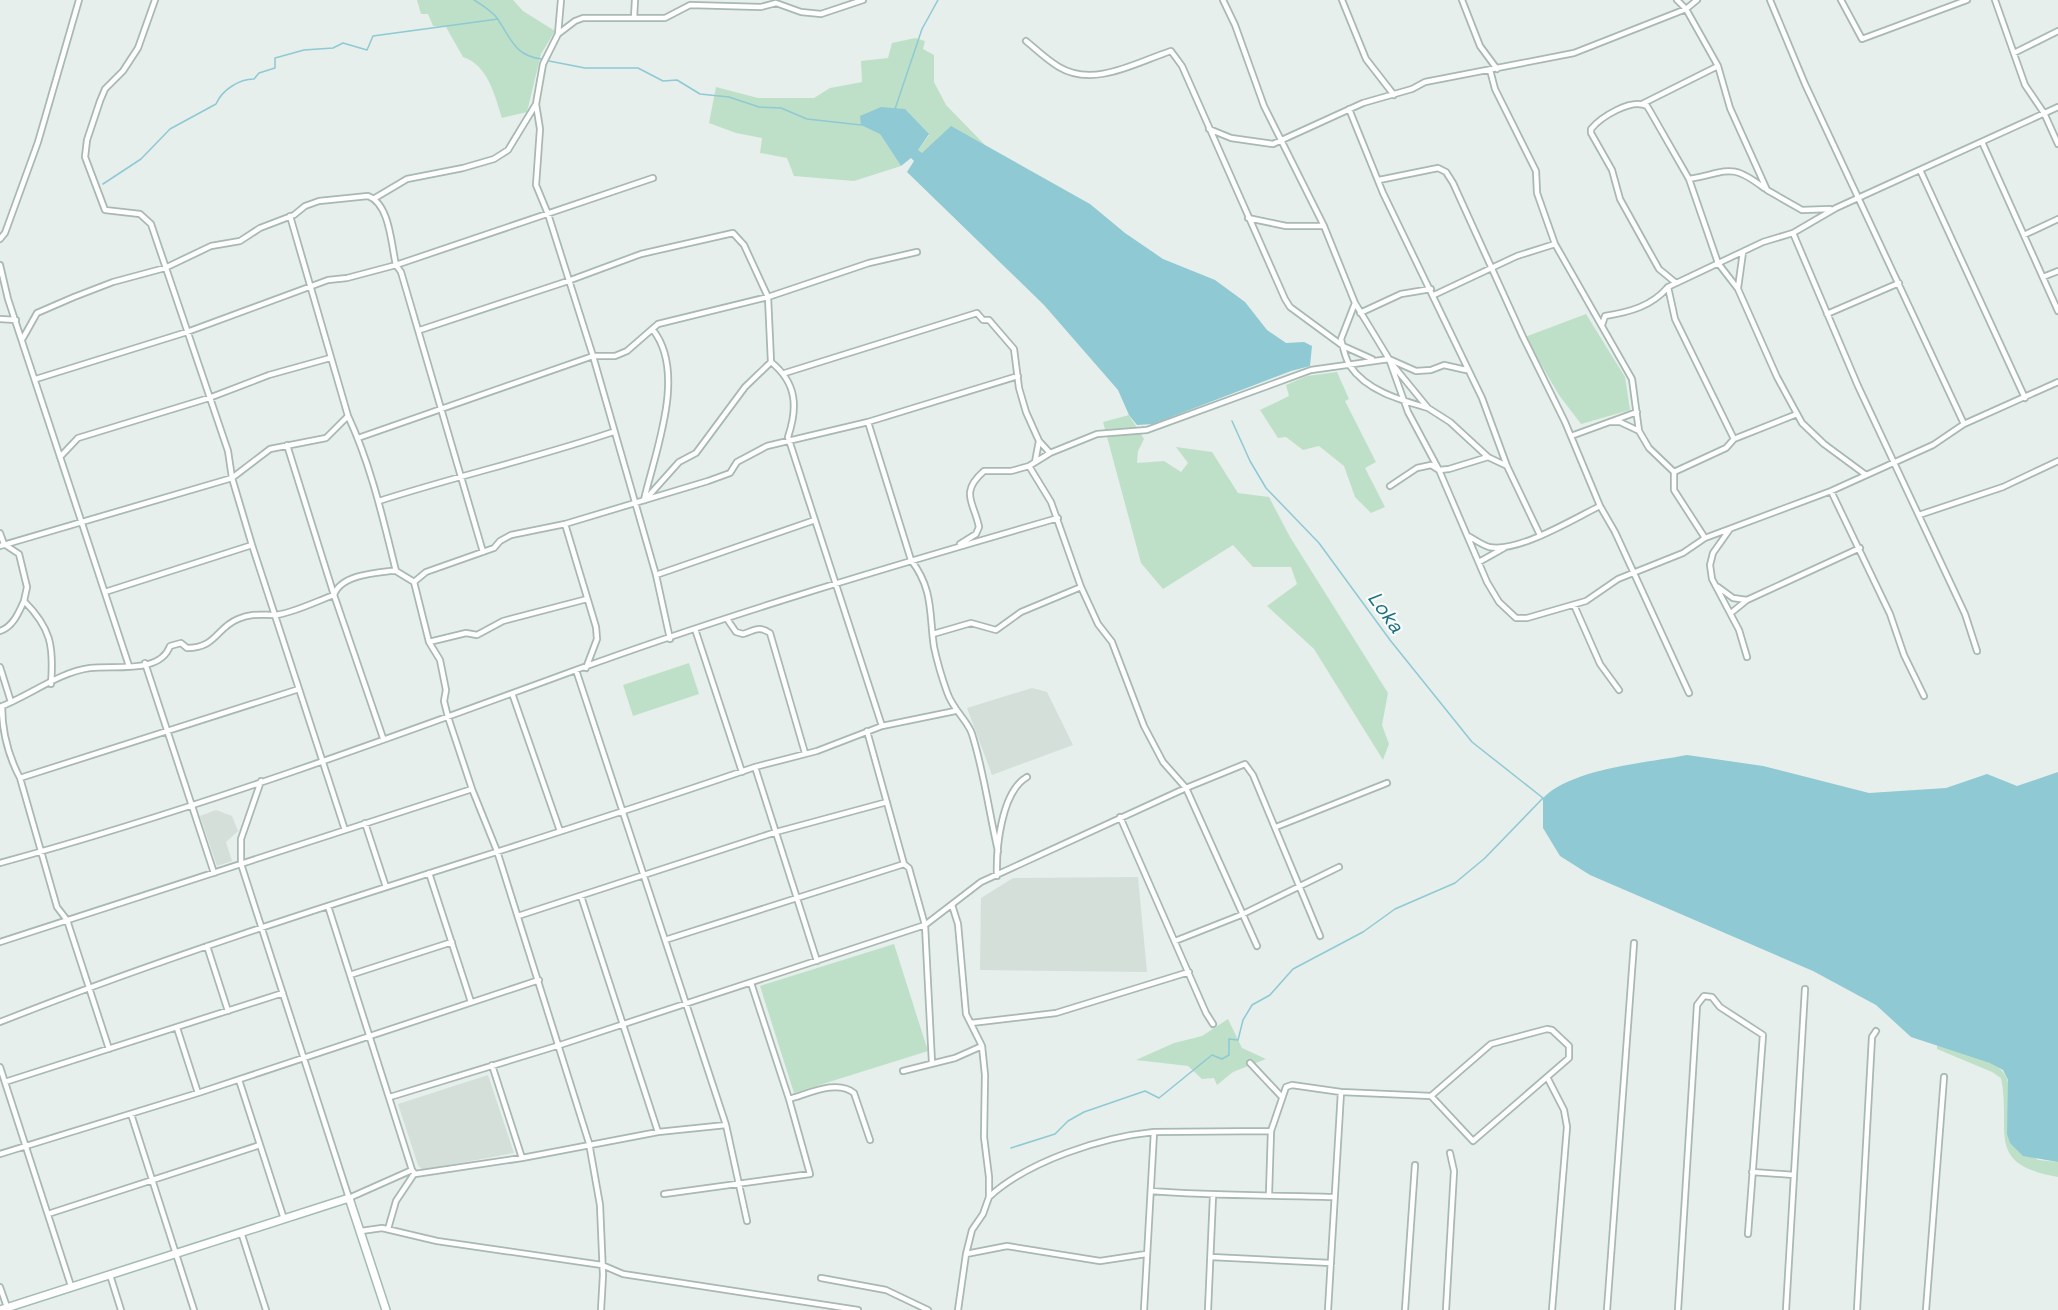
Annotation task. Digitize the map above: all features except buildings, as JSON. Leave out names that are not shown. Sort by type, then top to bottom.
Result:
[{"type":"street","points":[[0,238],[5,233],[38,142],[79,0]]},
{"type":"street","points":[[155,0],[138,48],[100,101],[87,140],[85,157],[105,210],[140,214],[151,224],[208,398],[228,451],[232,478],[252,544],[345,830]]},
{"type":"street","points":[[561,0],[558,34],[543,64],[536,104],[540,129],[536,185],[548,214],[593,356],[656,575],[670,639]]},
{"type":"street","points":[[634,18],[635,0]]},
{"type":"street","points":[[558,34],[574,21],[583,18],[665,18],[690,5],[761,7],[782,0]]},
{"type":"street","points":[[776,3],[801,12],[821,14],[863,0]]},
{"type":"street","points":[[1223,0],[1235,25],[1264,106],[1324,226],[1360,313],[1389,359],[1428,408]]},
{"type":"street","points":[[1342,0],[1366,59],[1394,95]]},
{"type":"street","points":[[1345,6],[1349,0]]},
{"type":"street","points":[[1462,0],[1480,46],[1497,69]]},
{"type":"street","points":[[1677,0],[1686,9],[1718,66],[1731,108],[1767,190]]},
{"type":"street","points":[[1209,129],[1231,138],[1262,144],[1281,141],[1349,109],[1437,78],[1497,69],[1529,60],[1574,53],[1686,9],[1697,0]]},
{"type":"street","points":[[1770,0],[1805,84],[1964,424]]},
{"type":"street","points":[[1841,0],[1862,39],[1966,0]]},
{"type":"street","points":[[1995,0],[2025,85],[2044,113],[2058,144]]},
{"type":"street","points":[[2014,53],[2058,31]]},
{"type":"street","points":[[1026,41],[1060,68],[1086,75],[1122,69],[1171,51],[1182,66],[1248,218],[1290,307],[1343,346],[1373,359]]},
{"type":"street","points":[[1642,104],[1718,66]]},
{"type":"street","points":[[1490,70],[1499,98],[1536,171],[1539,202],[1555,243],[1632,379],[1639,431],[1649,448],[1674,472],[1674,490],[1705,538]]},
{"type":"street","points":[[1676,283],[1659,268],[1650,253],[1620,199],[1612,170],[1591,133],[1593,126],[1604,118],[1635,103],[1642,104],[1650,111],[1689,179],[1718,263],[1738,289],[1777,377],[1802,423],[1824,444],[1866,475]]},
{"type":"street","points":[[375,198],[407,178],[463,168],[494,159],[508,150],[536,104]]},
{"type":"street","points":[[1602,324],[1605,316],[1639,308],[1658,299],[1668,287],[1676,283],[1743,252],[1793,233],[1859,197],[2058,107]]},
{"type":"street","points":[[1349,109],[1466,370],[1482,398],[1507,466],[1540,535]]},
{"type":"street","points":[[1982,142],[2058,311]]},
{"type":"street","points":[[1379,180],[1438,168],[1446,172],[1689,693]]},
{"type":"street","points":[[1689,179],[1735,170],[1747,175],[1767,190],[1802,210],[1836,208]]},
{"type":"street","points":[[1920,170],[2025,398]]},
{"type":"street","points":[[36,379],[187,332],[328,280],[347,278],[396,265],[653,178]]},
{"type":"street","points":[[23,338],[37,313],[113,282],[165,268],[211,246],[240,240],[260,228],[319,201],[368,196],[375,198],[383,212],[396,265],[401,272],[420,330],[483,552]]},
{"type":"street","points":[[290,216],[348,416],[358,438],[379,501],[396,571]]},
{"type":"street","points":[[1248,218],[1286,226],[1324,226]]},
{"type":"street","points":[[2024,235],[2058,219]]},
{"type":"street","points":[[420,330],[641,254],[734,233],[744,246],[768,297],[771,362],[745,387],[696,453],[679,462],[644,502]]},
{"type":"street","points":[[1793,233],[1827,314],[1965,614],[1977,651]]},
{"type":"street","points":[[1434,295],[1491,267],[1555,243]]},
{"type":"street","points":[[358,438],[444,410],[593,356],[615,356],[627,351],[658,324],[768,297],[869,263],[917,252]]},
{"type":"street","points":[[1738,289],[1743,252]]},
{"type":"street","points":[[0,265],[129,666]]},
{"type":"street","points":[[2043,277],[2058,271]]},
{"type":"street","points":[[1827,314],[1899,283]]},
{"type":"street","points":[[1668,287],[1675,319],[1734,439]]},
{"type":"street","points":[[1360,313],[1401,294],[1431,289]]},
{"type":"street","points":[[1355,303],[1342,333],[1343,346],[1350,366],[1373,387],[1404,401],[1428,408],[1450,422],[1488,456],[1507,466]]},
{"type":"street","points":[[785,373],[977,313],[983,320],[989,320],[1014,349],[1026,412],[1039,441],[1050,453]]},
{"type":"street","points":[[0,319],[16,320]]},
{"type":"street","points":[[644,502],[663,430],[669,376],[666,352],[653,330]]},
{"type":"street","points":[[60,457],[78,438],[208,398],[269,375],[330,358]]},
{"type":"street","points":[[954,548],[976,534],[979,527],[969,498],[972,486],[979,475],[989,469],[1011,471],[1029,466],[1050,453],[1097,434],[1147,430],[1295,374],[1350,366],[1373,359],[1389,359],[1416,371],[1431,370],[1444,365],[1466,370]]},
{"type":"street","points":[[1389,359],[1404,401],[1439,470],[1495,597],[1516,618],[1527,618],[1586,601],[1633,572],[1683,553],[1705,538],[1831,491],[1933,445],[1964,424],[2058,382]]},
{"type":"street","points":[[771,362],[785,373],[796,410],[788,437],[882,726]]},
{"type":"street","points":[[414,582],[426,572],[494,548],[500,541],[511,535],[565,524],[644,502],[730,472],[737,462],[750,453],[868,422],[1018,376]]},
{"type":"street","points":[[1571,436],[1637,412]]},
{"type":"street","points":[[1674,472],[1726,448],[1734,439],[1797,414]]},
{"type":"street","points":[[2,545],[43,531],[83,523],[232,478],[270,449],[326,438],[348,416]]},
{"type":"street","points":[[868,422],[911,560],[920,571],[925,585],[933,613],[933,634],[946,690],[954,711],[972,732],[998,851]]},
{"type":"street","points":[[1606,423],[1620,422],[1639,431]]},
{"type":"street","points":[[379,501],[462,474],[560,450],[614,432]]},
{"type":"street","points":[[1035,462],[1039,441]]},
{"type":"street","points":[[287,445],[333,595],[383,738]]},
{"type":"street","points":[[1390,486],[1417,468],[1431,465],[1439,470],[1488,456]]},
{"type":"street","points":[[1920,515],[2003,487],[2058,461]]},
{"type":"street","points":[[1029,466],[1058,518],[1081,587],[1098,624],[1112,642],[1144,726],[1163,762],[1186,788],[1241,915],[1257,946]]},
{"type":"street","points":[[1831,491],[1890,614],[1904,655],[1924,696]]},
{"type":"street","points":[[1479,562],[1509,546],[1540,535],[1600,506]]},
{"type":"street","points":[[0,863],[261,781],[513,696],[576,670],[695,629],[911,560],[1058,518]]},
{"type":"street","points":[[656,575],[815,520]]},
{"type":"street","points":[[565,524],[597,639],[586,668]]},
{"type":"street","points":[[1730,529],[1711,559],[1712,579],[1731,613],[1747,657]]},
{"type":"street","points":[[0,533],[2,545]]},
{"type":"street","points":[[1468,536],[1488,546],[1509,546]]},
{"type":"street","points":[[105,592],[252,544]]},
{"type":"street","points":[[0,631],[6,629],[16,618],[24,601],[27,587],[25,567],[19,554],[2,545]]},
{"type":"street","points":[[1731,613],[1747,600],[1860,548]]},
{"type":"street","points":[[109,1049],[67,920],[57,907],[20,778],[5,740],[1,707],[89,668],[155,663],[166,656],[170,646],[181,643],[187,648],[199,648],[213,641],[236,619],[262,613],[275,615],[333,595],[336,588],[345,582],[376,573],[396,571],[414,582],[429,642],[442,669],[446,690],[444,701],[448,717],[472,789],[497,851],[589,1143],[600,1204],[601,1310]]},
{"type":"street","points":[[933,634],[971,623],[996,630],[1021,612],[1081,587]]},
{"type":"street","points":[[1718,587],[1733,598],[1747,600]]},
{"type":"street","points":[[429,642],[466,633],[477,634],[503,621],[587,599]]},
{"type":"street","points":[[24,601],[48,630],[53,655],[51,684]]},
{"type":"street","points":[[1574,605],[1600,664],[1619,690]]},
{"type":"street","points":[[727,619],[736,632],[743,634],[753,628],[764,629],[770,633],[805,753]]},
{"type":"street","points":[[695,629],[742,772]]},
{"type":"street","points":[[145,663],[214,873]]},
{"type":"street","points":[[0,668],[11,702]]},
{"type":"street","points":[[576,670],[726,1125],[747,1221]]},
{"type":"street","points":[[20,778],[299,689]]},
{"type":"street","points":[[513,696],[560,831]]},
{"type":"street","points":[[0,1022],[89,987],[207,946],[754,767],[833,745],[882,726],[954,711]]},
{"type":"street","points":[[867,731],[904,864],[909,868],[925,925],[932,1063]]},
{"type":"street","points":[[390,1097],[560,1045],[925,925],[981,882],[1120,817],[1245,764],[1253,775],[1276,827],[1320,936]]},
{"type":"street","points":[[754,767],[817,961]]},
{"type":"street","points":[[997,876],[998,851],[1008,800],[1014,787],[1027,777]]},
{"type":"street","points":[[261,781],[241,839],[241,864],[386,1310]]},
{"type":"street","points":[[1276,827],[1387,783]]},
{"type":"street","points":[[0,942],[472,789]]},
{"type":"street","points":[[518,916],[776,832],[887,802]]},
{"type":"street","points":[[1120,817],[1206,1013],[1213,1024]]},
{"type":"street","points":[[365,823],[386,887]]},
{"type":"street","points":[[0,855],[7,861]]},
{"type":"street","points":[[665,940],[904,864]]},
{"type":"street","points":[[1174,941],[1241,915],[1300,884],[1340,867]]},
{"type":"street","points":[[429,873],[471,1002]]},
{"type":"street","points":[[581,896],[657,1132]]},
{"type":"street","points":[[952,905],[958,924],[966,1014],[982,1046],[985,1075],[984,1137],[989,1164],[989,1197],[983,1214],[972,1230],[958,1310]]},
{"type":"street","points":[[328,906],[413,1172],[396,1201],[387,1229]]},
{"type":"street","points":[[350,975],[452,942]]},
{"type":"street","points":[[1607,1310],[1634,944]]},
{"type":"street","points":[[207,946],[228,1011]]},
{"type":"street","points":[[971,1023],[1056,1014],[1189,972]]},
{"type":"street","points":[[0,1154],[239,1080],[539,980]]},
{"type":"street","points":[[664,1194],[810,1174],[789,1099],[751,982]]},
{"type":"street","points":[[1786,1310],[1805,989]]},
{"type":"street","points":[[5,1082],[283,993]]},
{"type":"street","points":[[1678,1310],[1695,1022],[1697,1005],[1704,996],[1712,997],[1720,1006],[1763,1035],[1748,1234]]},
{"type":"street","points":[[177,1028],[198,1093]]},
{"type":"street","points":[[1269,1194],[1271,1131],[1281,1096],[1286,1087],[1292,1085],[1341,1092],[1431,1096],[1491,1044],[1547,1029],[1552,1030],[1569,1046],[1569,1058],[1473,1140],[1431,1096]]},
{"type":"street","points":[[1857,1310],[1872,1037],[1876,1031]]},
{"type":"street","points":[[903,1071],[955,1058],[982,1046]]},
{"type":"street","points":[[1250,1063],[1281,1096]]},
{"type":"street","points":[[492,1065],[522,1158]]},
{"type":"street","points":[[0,1067],[71,1286]]},
{"type":"street","points":[[1547,1077],[1564,1110],[1567,1127],[1552,1310]]},
{"type":"street","points":[[1926,1310],[1944,1077]]},
{"type":"street","points":[[239,1080],[284,1218]]},
{"type":"street","points":[[789,1099],[839,1086],[848,1088],[858,1102],[870,1140]]},
{"type":"street","points":[[1328,1310],[1341,1092]]},
{"type":"street","points":[[131,1114],[194,1310]]},
{"type":"street","points":[[0,1287],[4,1309],[348,1198],[413,1172],[422,1175],[522,1158],[589,1143],[657,1132],[726,1125]]},
{"type":"street","points":[[989,1197],[1006,1181],[1087,1144],[1154,1132],[1271,1131]]},
{"type":"street","points":[[1144,1310],[1154,1132]]},
{"type":"street","points":[[48,1214],[260,1145]]},
{"type":"street","points":[[1446,1310],[1454,1171],[1450,1153]]},
{"type":"street","points":[[1405,1310],[1415,1165]]},
{"type":"street","points":[[1752,1172],[1794,1175]]},
{"type":"street","points":[[1150,1191],[1214,1196],[1269,1194],[1334,1197]]},
{"type":"street","points":[[1208,1310],[1214,1196]]},
{"type":"street","points":[[361,1231],[387,1229],[437,1241],[602,1265],[624,1274],[858,1310]]},
{"type":"street","points":[[241,1232],[266,1310]]},
{"type":"street","points":[[966,1254],[1007,1246],[1100,1261],[1146,1254]]},
{"type":"street","points":[[1211,1257],[1331,1263]]},
{"type":"street","points":[[110,1275],[121,1310]]},
{"type":"street","points":[[821,1278],[886,1290],[928,1310]]},
{"type":"shaded area","points":[[1032,688],[1047,692],[1073,745],[992,775],[967,708]]},
{"type":"shaded area","points":[[216,810],[232,816],[238,831],[226,842],[232,861],[217,866],[200,816]]},
{"type":"shaded area","points":[[1138,877],[1147,972],[980,970],[981,898],[1013,878]]},
{"type":"shaded area","points":[[488,1075],[514,1153],[422,1170],[418,1165],[398,1104]]},
{"type":"green space","points":[[417,0],[513,0],[523,11],[555,31],[541,54],[527,112],[502,118],[489,82],[479,67],[463,57],[446,27],[433,26],[428,14],[421,14]]},
{"type":"green space","points":[[915,38],[925,41],[923,49],[934,55],[934,82],[946,105],[985,145],[951,127],[922,154],[918,150],[929,135],[880,134],[901,166],[854,181],[794,176],[787,158],[760,153],[762,138],[736,133],[709,123],[716,87],[758,98],[814,98],[830,88],[862,82],[861,61],[888,58],[892,43]]},
{"type":"green space","points":[[1586,314],[1625,377],[1630,410],[1581,424],[1559,395],[1525,337]]},
{"type":"green space","points":[[1337,372],[1349,399],[1345,401],[1376,462],[1365,468],[1385,507],[1371,513],[1355,497],[1344,466],[1319,446],[1303,450],[1286,437],[1278,438],[1260,410],[1289,396],[1286,385],[1307,376]]},
{"type":"green space","points":[[1129,415],[1144,439],[1138,451],[1137,463],[1164,461],[1181,472],[1188,463],[1176,447],[1212,452],[1238,493],[1269,497],[1290,537],[1388,693],[1382,725],[1389,744],[1383,760],[1314,649],[1267,606],[1297,584],[1291,567],[1253,567],[1233,545],[1163,589],[1141,563],[1103,422]]},
{"type":"green space","points":[[689,663],[699,694],[633,716],[623,685]]},
{"type":"green space","points":[[894,944],[928,1051],[794,1093],[760,986]]},
{"type":"green space","points":[[1228,1019],[1242,1048],[1266,1059],[1233,1072],[1217,1085],[1214,1078],[1202,1079],[1188,1066],[1136,1060],[1174,1043],[1202,1036]]},
{"type":"green space","points":[[1937,1043],[1978,1056],[1998,1067],[2008,1082],[2007,1134],[2038,1160],[2058,1162],[2058,1177],[2034,1171],[2019,1164],[2010,1154],[2004,1129],[2004,1097],[2001,1078],[1937,1049]]},
{"type":"water","points":[[881,107],[905,109],[929,134],[918,150],[922,153],[951,126],[1090,204],[1125,233],[1163,259],[1215,280],[1245,302],[1267,330],[1286,343],[1304,342],[1312,346],[1310,366],[1291,371],[1153,424],[1137,425],[1129,415],[1118,390],[1044,305],[907,172],[914,161],[911,158],[901,166],[880,134],[861,125],[860,116]]},
{"type":"water","points":[[1687,755],[1763,766],[1869,793],[1946,788],[1987,774],[2017,786],[2058,772],[2058,1162],[2023,1156],[2010,1143],[2007,1134],[2008,1080],[2003,1070],[1990,1063],[1911,1037],[1876,1005],[1813,971],[1590,875],[1560,856],[1543,828],[1543,798],[1556,788],[1591,773]]},
{"type":"waterway","points":[[474,0],[495,15],[520,51],[542,59]]},
{"type":"waterway","points":[[895,109],[922,29],[938,0]]},
{"type":"waterway","points":[[103,184],[141,159],[170,129],[216,104],[222,94],[232,86],[254,79],[259,73],[275,68],[275,58],[304,50],[333,48],[343,43],[367,50],[373,36],[498,19]]},
{"type":"waterway","points":[[549,61],[585,68],[638,68],[663,81],[677,80],[700,94],[729,97],[759,107],[781,108],[807,119],[861,125]]},
{"type":"waterway","name":"Loka","points":[[1011,1148],[1055,1134],[1068,1121],[1084,1112],[1145,1091],[1159,1098],[1212,1055],[1222,1059],[1229,1055],[1229,1039],[1238,1040],[1243,1020],[1252,1005],[1270,995],[1293,969],[1363,932],[1395,909],[1455,883],[1485,858],[1543,798],[1472,742],[1390,640],[1319,543],[1266,488],[1250,461],[1232,421]]}]
